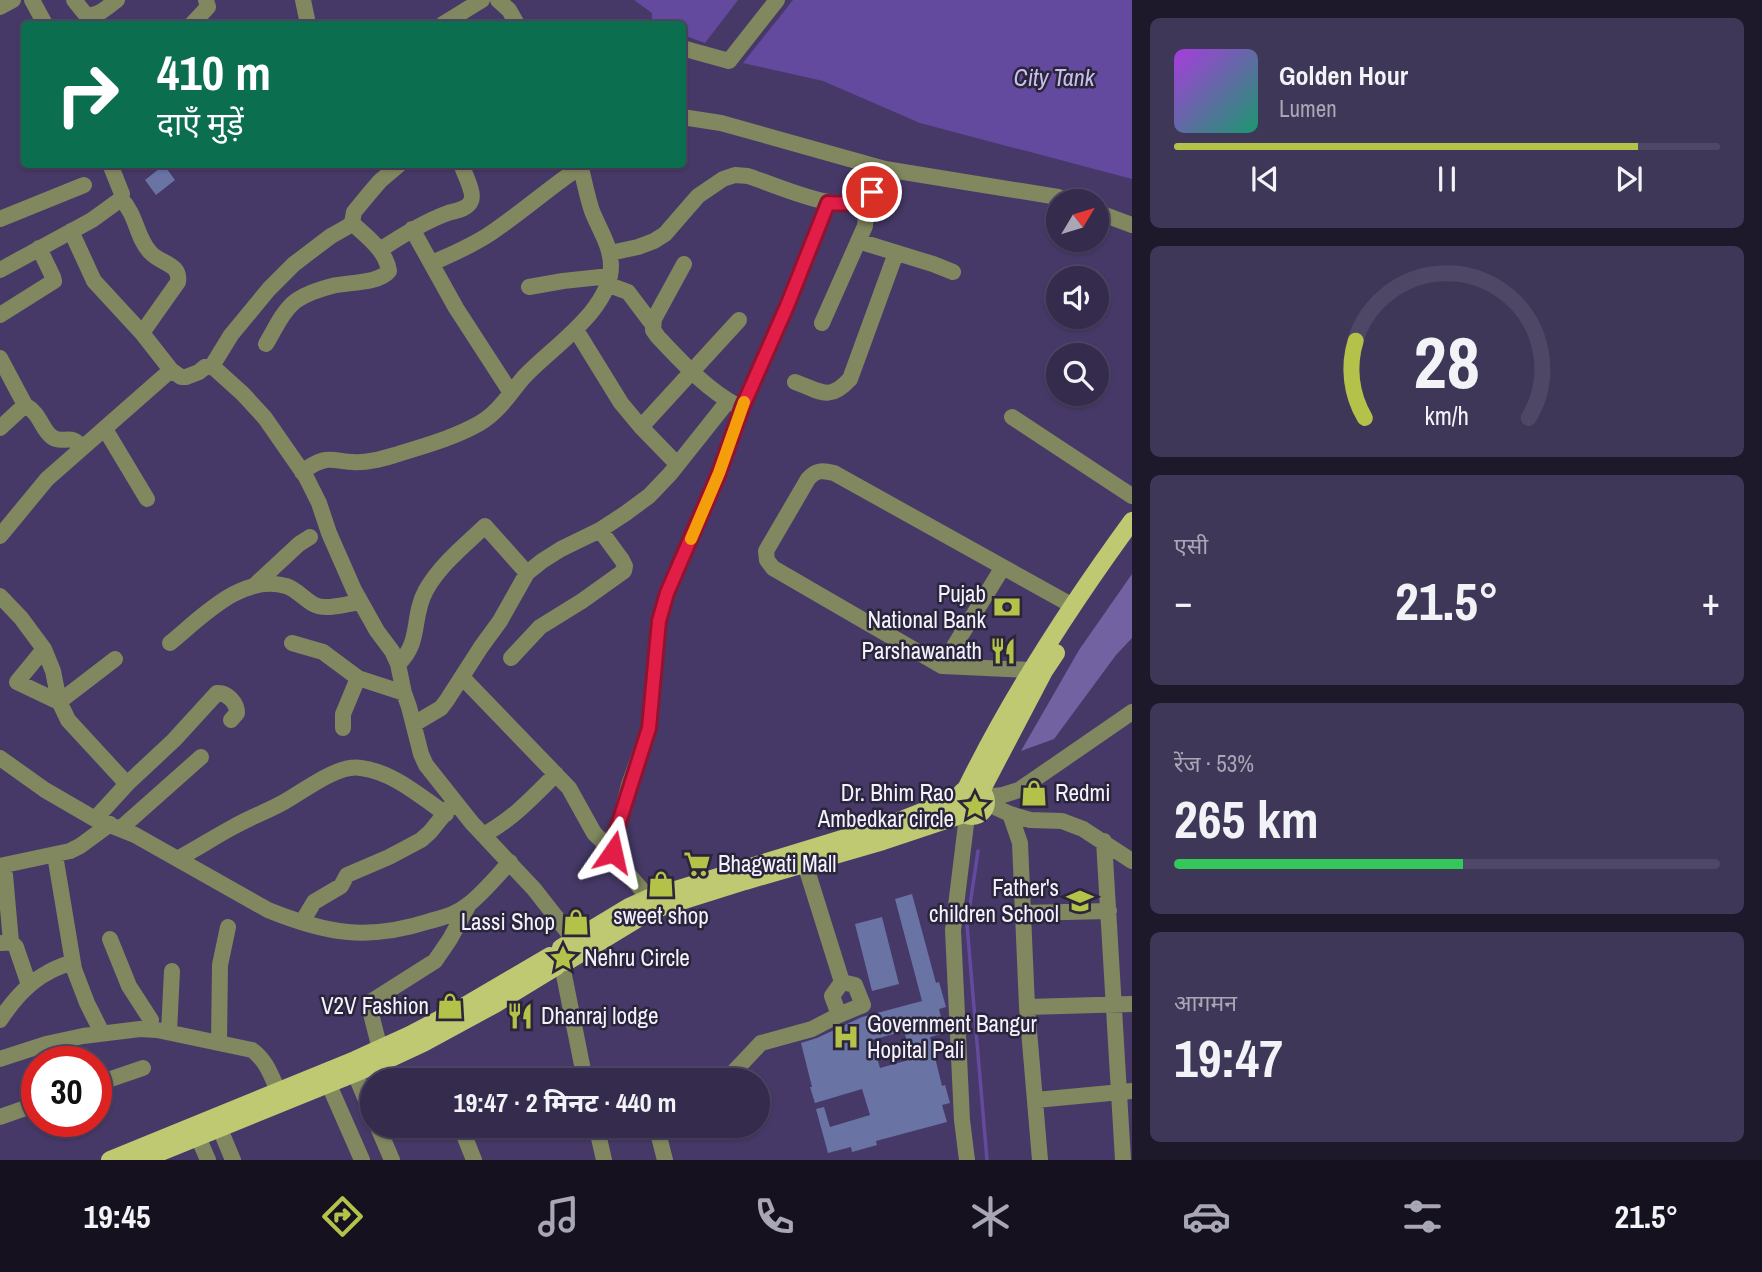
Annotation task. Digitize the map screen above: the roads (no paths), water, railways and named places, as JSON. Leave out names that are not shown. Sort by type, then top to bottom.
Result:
[{"type":"main road","points":[[972,801],[988,743],[1030,670],[1132,521]]},
{"type":"main road","points":[[150,1158],[423,1044],[495,1004],[629,907],[649,898],[803,858],[883,841],[972,801],[1044,671],[1132,540]]},
{"type":"main road","points":[[110,1160],[380,1049],[656,909],[803,858]]},
{"type":"street","points":[[0,7],[13,0]]},
{"type":"street","points":[[32,0],[43,21]]},
{"type":"street","points":[[74,0],[86,15],[91,16],[117,0]]},
{"type":"street","points":[[195,21],[208,7],[206,0]]},
{"type":"street","points":[[303,0],[306,21]]},
{"type":"street","points":[[448,21],[482,0]]},
{"type":"street","points":[[498,0],[509,10],[515,21]]},
{"type":"street","points":[[686,49],[729,61],[777,0]]},
{"type":"street","points":[[686,118],[721,123],[885,169],[1046,195]]},
{"type":"street","points":[[0,270],[92,220],[121,199],[122,194],[112,168]]},
{"type":"street","points":[[71,231],[94,281],[142,333],[171,370],[181,377],[186,377],[212,366],[231,335],[268,289],[294,264],[352,223],[354,212],[395,168]]},
{"type":"street","points":[[380,250],[412,229],[471,204],[472,197],[462,168]]},
{"type":"street","points":[[432,263],[489,234],[577,168]]},
{"type":"street","points":[[302,471],[325,460],[355,463],[382,459],[463,432],[495,412],[545,356],[576,330],[595,307],[609,281],[610,253],[591,207],[581,168]]},
{"type":"street","points":[[610,253],[654,241],[665,234],[698,196],[723,179],[735,175],[748,176],[828,203],[848,204],[861,202],[872,192],[885,169]]},
{"type":"street","points":[[0,219],[84,185]]},
{"type":"street","points":[[121,199],[134,217],[145,246],[153,256],[176,269],[180,275],[178,282],[142,333]]},
{"type":"street","points":[[822,323],[867,218],[861,202]]},
{"type":"street","points":[[462,677],[569,788],[594,833],[613,852],[629,785],[649,728],[659,621],[667,593],[719,473],[735,404],[787,306],[828,203]]},
{"type":"street","points":[[1110,217],[1132,225]]},
{"type":"street","points":[[266,344],[285,312],[296,301],[312,292],[375,279],[385,276],[389,271],[380,250],[352,223]]},
{"type":"street","points":[[412,229],[457,308],[512,393]]},
{"type":"street","points":[[858,241],[953,272]]},
{"type":"street","points":[[0,315],[54,281],[40,248]]},
{"type":"street","points":[[795,382],[825,394],[841,389],[850,379],[895,253]]},
{"type":"street","points":[[684,264],[666,296],[653,330],[691,372],[735,404]]},
{"type":"street","points":[[529,287],[563,281],[609,281],[628,292],[653,325]]},
{"type":"street","points":[[641,427],[739,320]]},
{"type":"street","points":[[576,330],[621,402],[677,464]]},
{"type":"street","points":[[0,358],[25,405],[32,409],[52,437],[74,439],[82,448]]},
{"type":"street","points":[[212,366],[265,418],[302,471],[360,602],[398,664],[421,754],[450,807]]},
{"type":"street","points":[[0,536],[47,479],[171,370]]},
{"type":"street","points":[[414,724],[441,708],[500,621],[527,573],[561,549],[600,530],[649,495],[735,404]]},
{"type":"street","points":[[0,428],[25,405]]},
{"type":"street","points":[[1013,417],[1132,496]]},
{"type":"street","points":[[105,429],[147,499]]},
{"type":"street","points":[[1030,670],[942,666],[773,568],[767,560],[766,551],[808,479],[814,472],[823,470],[834,473],[1073,606]]},
{"type":"street","points":[[398,664],[412,646],[416,618],[427,588],[453,556],[485,526],[527,573]]},
{"type":"street","points":[[511,658],[540,627],[592,595],[624,571],[622,560],[600,530]]},
{"type":"street","points":[[256,584],[310,537]]},
{"type":"street","points":[[942,666],[1003,567]]},
{"type":"street","points":[[170,643],[222,601],[256,584],[287,586],[317,606],[330,607],[360,602]]},
{"type":"street","points":[[0,596],[21,618],[44,649],[53,671],[59,702],[68,720],[127,784]]},
{"type":"street","points":[[292,643],[323,652],[358,678],[404,693]]},
{"type":"street","points":[[44,649],[17,682],[59,702]]},
{"type":"street","points":[[59,702],[115,659]]},
{"type":"street","points":[[343,728],[343,713],[358,678]]},
{"type":"street","points":[[108,824],[127,784],[174,740],[217,693],[225,694],[236,705],[237,713],[230,720]]},
{"type":"street","points":[[972,801],[1019,790],[1132,712]]},
{"type":"street","points":[[29,985],[16,947],[5,943],[2,871],[80,846],[201,757]]},
{"type":"street","points":[[0,758],[46,790],[108,824],[179,858],[268,910],[302,922],[351,933],[377,934],[407,929],[444,917],[469,904]]},
{"type":"street","points":[[179,858],[321,780],[353,767],[382,774],[450,807],[484,835],[547,904],[562,956],[583,1068]]},
{"type":"street","points":[[484,835],[515,815],[556,774]]},
{"type":"street","points":[[972,801],[1030,820],[1062,821],[1083,829],[1132,861]]},
{"type":"street","points":[[967,1160],[962,1121],[953,930],[972,801]]},
{"type":"street","points":[[302,922],[314,902],[341,886],[347,875],[421,840],[450,807]]},
{"type":"street","points":[[1010,814],[1020,843],[1027,1007],[1040,1160]]},
{"type":"street","points":[[1104,841],[1114,1005],[1126,1092],[1123,1160]]},
{"type":"street","points":[[614,844],[621,866],[649,898]]},
{"type":"street","points":[[55,855],[72,962],[87,1003],[102,1033]]},
{"type":"street","points":[[803,858],[842,982]]},
{"type":"street","points":[[380,1049],[370,1010],[372,1001],[435,961],[469,904],[510,862]]},
{"type":"street","points":[[1023,913],[1109,911]]},
{"type":"street","points":[[219,1042],[220,964],[228,927]]},
{"type":"street","points":[[110,939],[128,986],[150,1020],[148,1029]]},
{"type":"street","points":[[1,1014],[29,985],[72,962]]},
{"type":"street","points":[[169,1032],[172,971]]},
{"type":"street","points":[[839,1015],[832,996],[842,982]]},
{"type":"street","points":[[737,1068],[761,1042],[812,1029],[863,1005],[855,985],[842,982]]},
{"type":"street","points":[[1027,1007],[1132,1004]]},
{"type":"street","points":[[0,1059],[46,1044],[122,1030],[148,1029],[247,1047],[256,1052],[267,1066],[278,1091]]},
{"type":"street","points":[[112,1079],[143,1068]]},
{"type":"street","points":[[355,1074],[360,1086]]},
{"type":"street","points":[[328,1085],[362,1160]]},
{"type":"street","points":[[1036,1100],[1126,1092]]},
{"type":"street","points":[[0,1117],[21,1110]]},
{"type":"street","points":[[220,1129],[233,1160]]},
{"type":"street","points":[[198,1137],[208,1160]]},
{"type":"street","points":[[383,1138],[392,1160]]},
{"type":"street","points":[[465,1138],[474,1160]]},
{"type":"street","points":[[599,1138],[604,1160]]},
{"type":"street","points":[[659,1138],[665,1160]]},
{"type":"water","points":[[634,0],[738,0],[705,43],[686,36],[686,21],[652,21],[652,13]]},
{"type":"water","name":"City Tank","points":[[793,0],[1132,0],[1132,179],[920,123],[823,81],[743,63]]},
{"type":"waterway","points":[[978,851],[967,925],[987,1160]]},
{"type":"place","name":"Pujab National Bank","points":[[1007,607]]},
{"type":"place","name":"Parshawanath","points":[[1003,651]]},
{"type":"place","name":"Redmi","points":[[1034,793]]},
{"type":"place","name":"Dr. Bhim Rao Ambedkar circle","points":[[975,806]]},
{"type":"place","name":"Bhagwati Mall","points":[[697,864]]},
{"type":"place","name":"sweet shop","points":[[661,884]]},
{"type":"place","name":"Father's children School","points":[[1080,901]]},
{"type":"place","name":"Lassi Shop","points":[[576,922]]},
{"type":"place","name":"Nehru Circle","points":[[563,958]]},
{"type":"place","name":"V2V Fashion","points":[[450,1006]]},
{"type":"place","name":"Dhanraj lodge","points":[[520,1016]]},
{"type":"place","name":"Government Bangur Hopital Pali","points":[[846,1037]]}]
